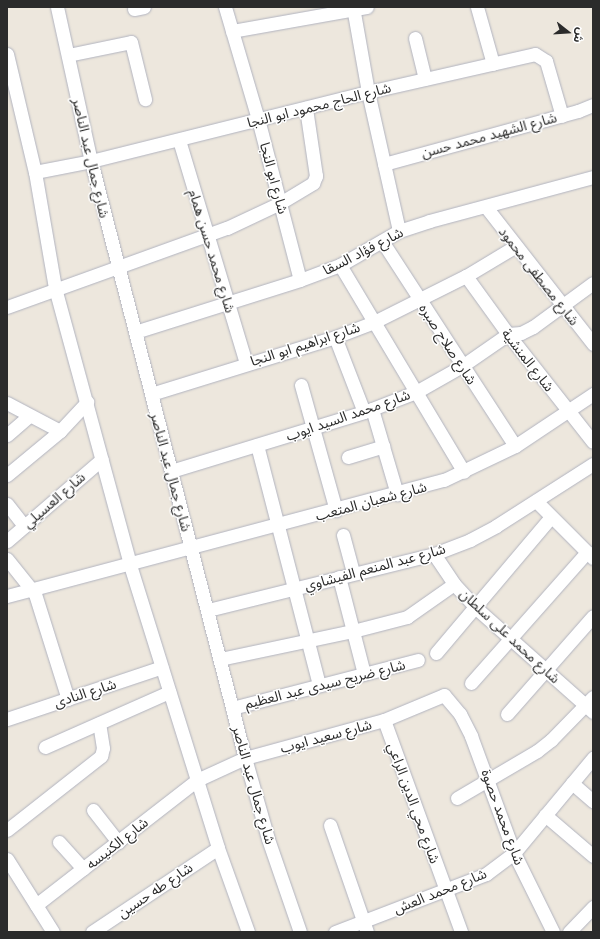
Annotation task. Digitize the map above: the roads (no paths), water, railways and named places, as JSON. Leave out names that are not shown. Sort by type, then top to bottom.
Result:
[{"type":"street","name":"شارع جمال عبد الناصر","points":[[57,7],[91,161],[208,610],[232,708],[268,839],[300,932]]},
{"type":"street","name":"شارع ابو النجا","points":[[225,7],[258,120],[300,280]]},
{"type":"street","points":[[232,31],[354,8],[367,7]]},
{"type":"street","points":[[476,7],[493,64]]},
{"type":"street","points":[[354,8],[368,92],[399,231]]},
{"type":"street","points":[[416,38],[425,80]]},
{"type":"street","points":[[68,55],[131,42],[145,99]]},
{"type":"street","name":"شارع الحاج محمود ابو النجا","points":[[35,172],[91,161],[368,92],[535,54],[542,56],[546,61],[562,116]]},
{"type":"street","points":[[8,59],[11,92],[35,172],[55,288],[130,565],[218,848],[248,932]]},
{"type":"street","name":"شارع الشهيد محمد حسن","points":[[384,164],[562,116],[593,105]]},
{"type":"street","points":[[7,307],[55,288],[118,268],[208,236],[280,203],[313,183],[316,176],[306,108]]},
{"type":"street","name":"شارع محمد حسن همام","points":[[179,140],[246,363]]},
{"type":"street","name":"شارع فؤاد السقا","points":[[135,332],[300,280],[340,265],[399,231],[451,214],[486,207],[593,177]]},
{"type":"street","name":"شارع مصطفى محمود","points":[[486,207],[561,306],[593,344]]},
{"type":"street","name":"شارع صلاح صبره","points":[[382,241],[515,446]]},
{"type":"street","name":"شارع ابراهيم ابو النجا","points":[[151,394],[246,363],[335,338],[374,322],[466,276],[516,246]]},
{"type":"street","points":[[340,265],[464,472]]},
{"type":"street","name":"شارع المنشية","points":[[466,276],[508,334],[593,442]]},
{"type":"street","name":"شارع محمد السيد ايوب","points":[[171,471],[368,411],[416,392],[462,366],[508,334],[527,330],[593,283]]},
{"type":"street","points":[[335,338],[383,446],[397,494]]},
{"type":"street","points":[[301,385],[336,510]]},
{"type":"street","name":"شارع شعبان المتعب","points":[[7,596],[397,494],[464,472],[515,446],[569,412],[593,394]]},
{"type":"street","points":[[7,475],[60,430],[87,402]]},
{"type":"street","points":[[7,403],[29,416],[60,430]]},
{"type":"street","points":[[7,435],[29,416]]},
{"type":"street","points":[[257,445],[319,685]]},
{"type":"street","points":[[348,457],[383,446]]},
{"type":"street","name":"شارع العسيلي","points":[[7,541],[102,459]]},
{"type":"street","name":"شارع عبد المنعم الفيشاوي","points":[[208,610],[434,554],[470,540],[536,501],[593,464]]},
{"type":"street","points":[[471,683],[509,638],[590,553],[536,501]]},
{"type":"street","points":[[7,504],[24,526]]},
{"type":"street","points":[[436,653],[476,608],[551,517]]},
{"type":"street","points":[[342,535],[353,573]]},
{"type":"street","name":"شارع محمد على سلطان","points":[[434,554],[454,584],[476,608],[545,669],[590,705]]},
{"type":"street","points":[[7,559],[32,589],[68,699]]},
{"type":"street","points":[[339,577],[364,674]]},
{"type":"street","points":[[220,659],[353,631],[407,617],[454,584]]},
{"type":"street","points":[[507,714],[593,616]]},
{"type":"street","name":"شارع ضريح سيدى عبد العظيم","points":[[232,708],[418,660]]},
{"type":"street","name":"شارع النادى","points":[[7,719],[162,667]]},
{"type":"street","points":[[45,747],[169,692]]},
{"type":"street","name":"شارع سعيد ايوب","points":[[197,780],[246,758],[384,720],[444,695],[452,702]]},
{"type":"street","name":"شارع محمد حصوة","points":[[452,702],[471,736],[514,853],[553,932]]},
{"type":"street","points":[[458,798],[488,782],[551,740],[590,705]]},
{"type":"street","name":"شارع محي الدين الراعي","points":[[384,720],[461,932]]},
{"type":"street","points":[[7,830],[101,756],[103,748],[99,723]]},
{"type":"street","name":"شارع محمد العش","points":[[335,932],[366,927],[486,874],[514,853],[593,758]]},
{"type":"street","name":"شارع الكنيسه","points":[[36,906],[197,780]]},
{"type":"street","points":[[572,783],[593,801]]},
{"type":"street","points":[[93,810],[118,842]]},
{"type":"street","points":[[545,815],[593,856]]},
{"type":"street","points":[[330,825],[366,927]]},
{"type":"street","points":[[59,842],[83,869]]},
{"type":"street","name":"شارع طه حسين","points":[[92,932],[218,848]]},
{"type":"street","points":[[7,859],[53,932]]},
{"type":"street","points":[[569,932],[593,907]]}]
